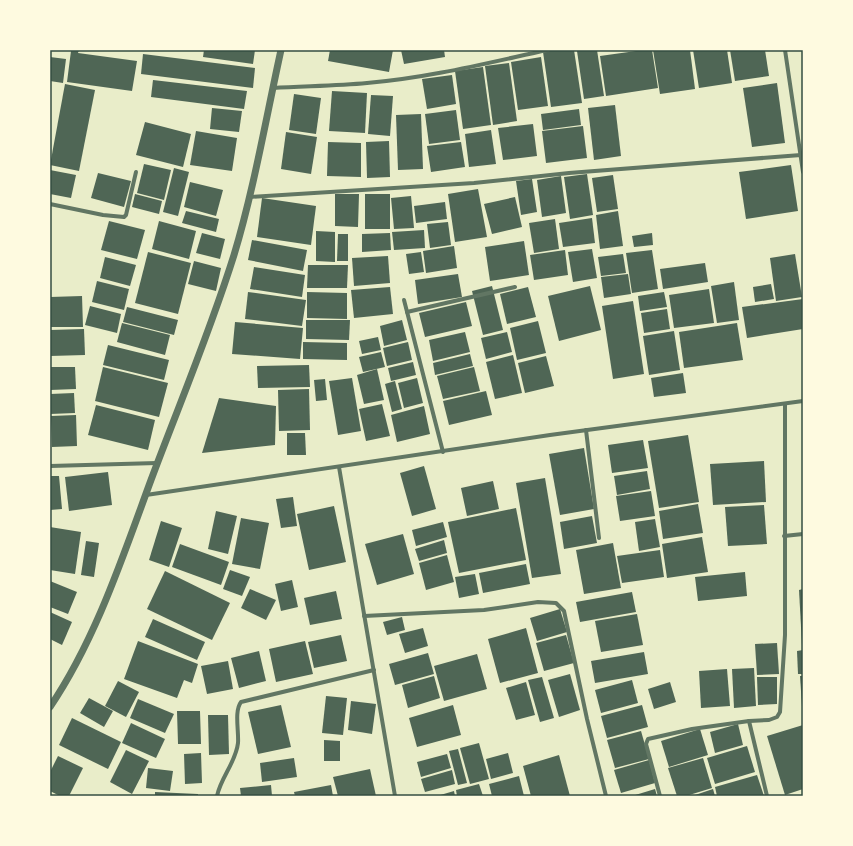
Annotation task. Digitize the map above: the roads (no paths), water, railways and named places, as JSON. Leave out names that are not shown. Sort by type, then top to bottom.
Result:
[{"type":"street","points":[[50,707],[82,655],[146,495],[218,302],[234,255],[281,50]]},
{"type":"street","points":[[273,88],[381,81],[476,66],[547,50]]},
{"type":"street","points":[[785,50],[803,172]]},
{"type":"street","points":[[248,197],[474,183],[569,173],[801,155]]},
{"type":"street","points":[[50,204],[103,215],[124,217],[126,215],[136,172]]},
{"type":"street","points":[[407,312],[515,287]]},
{"type":"street","points":[[404,300],[443,452]]},
{"type":"street","points":[[146,495],[586,430],[803,401]]},
{"type":"street","points":[[660,796],[646,744],[648,739],[692,729],[774,719],[777,717],[782,706],[785,635],[785,404]]},
{"type":"street","points":[[586,430],[599,538]]},
{"type":"street","points":[[50,466],[157,463]]},
{"type":"street","points":[[339,467],[395,796]]},
{"type":"street","points":[[784,536],[803,534]]},
{"type":"street","points":[[364,616],[484,610],[538,602],[552,602],[560,605],[564,611],[587,719],[606,796]]},
{"type":"street","points":[[217,796],[235,754],[238,743],[238,709],[241,702],[374,670]]},
{"type":"street","points":[[749,721],[767,796]]}]
